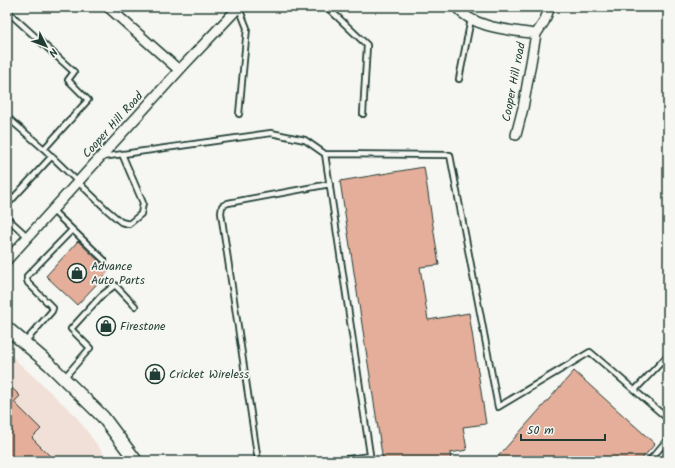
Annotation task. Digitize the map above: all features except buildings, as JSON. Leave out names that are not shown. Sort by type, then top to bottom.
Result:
[{"type":"main road","points":[[7,328],[64,378],[103,417],[136,461]]},
{"type":"street","points":[[108,7],[179,70]]},
{"type":"street","name":"Cooper Hill Road","points":[[8,255],[28,237],[179,70],[239,7]]},
{"type":"street","name":"Cooper Hill road","points":[[456,7],[459,11],[479,24],[536,34]]},
{"type":"street","name":"Cooper Hill road","points":[[516,135],[523,108],[536,34],[544,22],[550,7]]},
{"type":"lane","points":[[239,7],[247,28],[239,114]]},
{"type":"lane","points":[[327,7],[367,45],[363,114]]},
{"type":"lane","points":[[7,11],[74,72],[68,80],[88,100],[44,149]]},
{"type":"lane","points":[[459,79],[471,19]]},
{"type":"lane","points":[[7,117],[52,156],[121,222],[129,224],[141,214],[143,203],[122,154]]},
{"type":"lane","points":[[100,157],[271,133],[305,140],[325,154],[450,155],[498,407],[590,352],[668,419]]},
{"type":"lane","points":[[325,154],[371,459],[333,461]]},
{"type":"lane","points":[[7,205],[52,156]]},
{"type":"lane","points":[[258,461],[221,213],[222,206],[228,202],[330,184]]},
{"type":"lane","points":[[52,210],[104,260]]},
{"type":"lane","points":[[7,218],[28,237]]},
{"type":"lane","points":[[24,342],[53,308],[28,283],[26,280],[27,276],[72,230]]},
{"type":"lane","points":[[64,378],[90,348],[71,329],[101,296],[115,284],[135,306]]},
{"type":"lane","points":[[635,390],[668,354]]},
{"type":"lane","points":[[649,461],[668,439]]},
{"type":"shaded area","points":[[7,352],[75,415],[109,461],[7,461]]},
{"type":"place","name":"Advance Auto Parts","points":[[77,273]]},
{"type":"place","name":"Firestone","points":[[106,326]]},
{"type":"place","name":"Cricket Wireless","points":[[155,374]]}]
